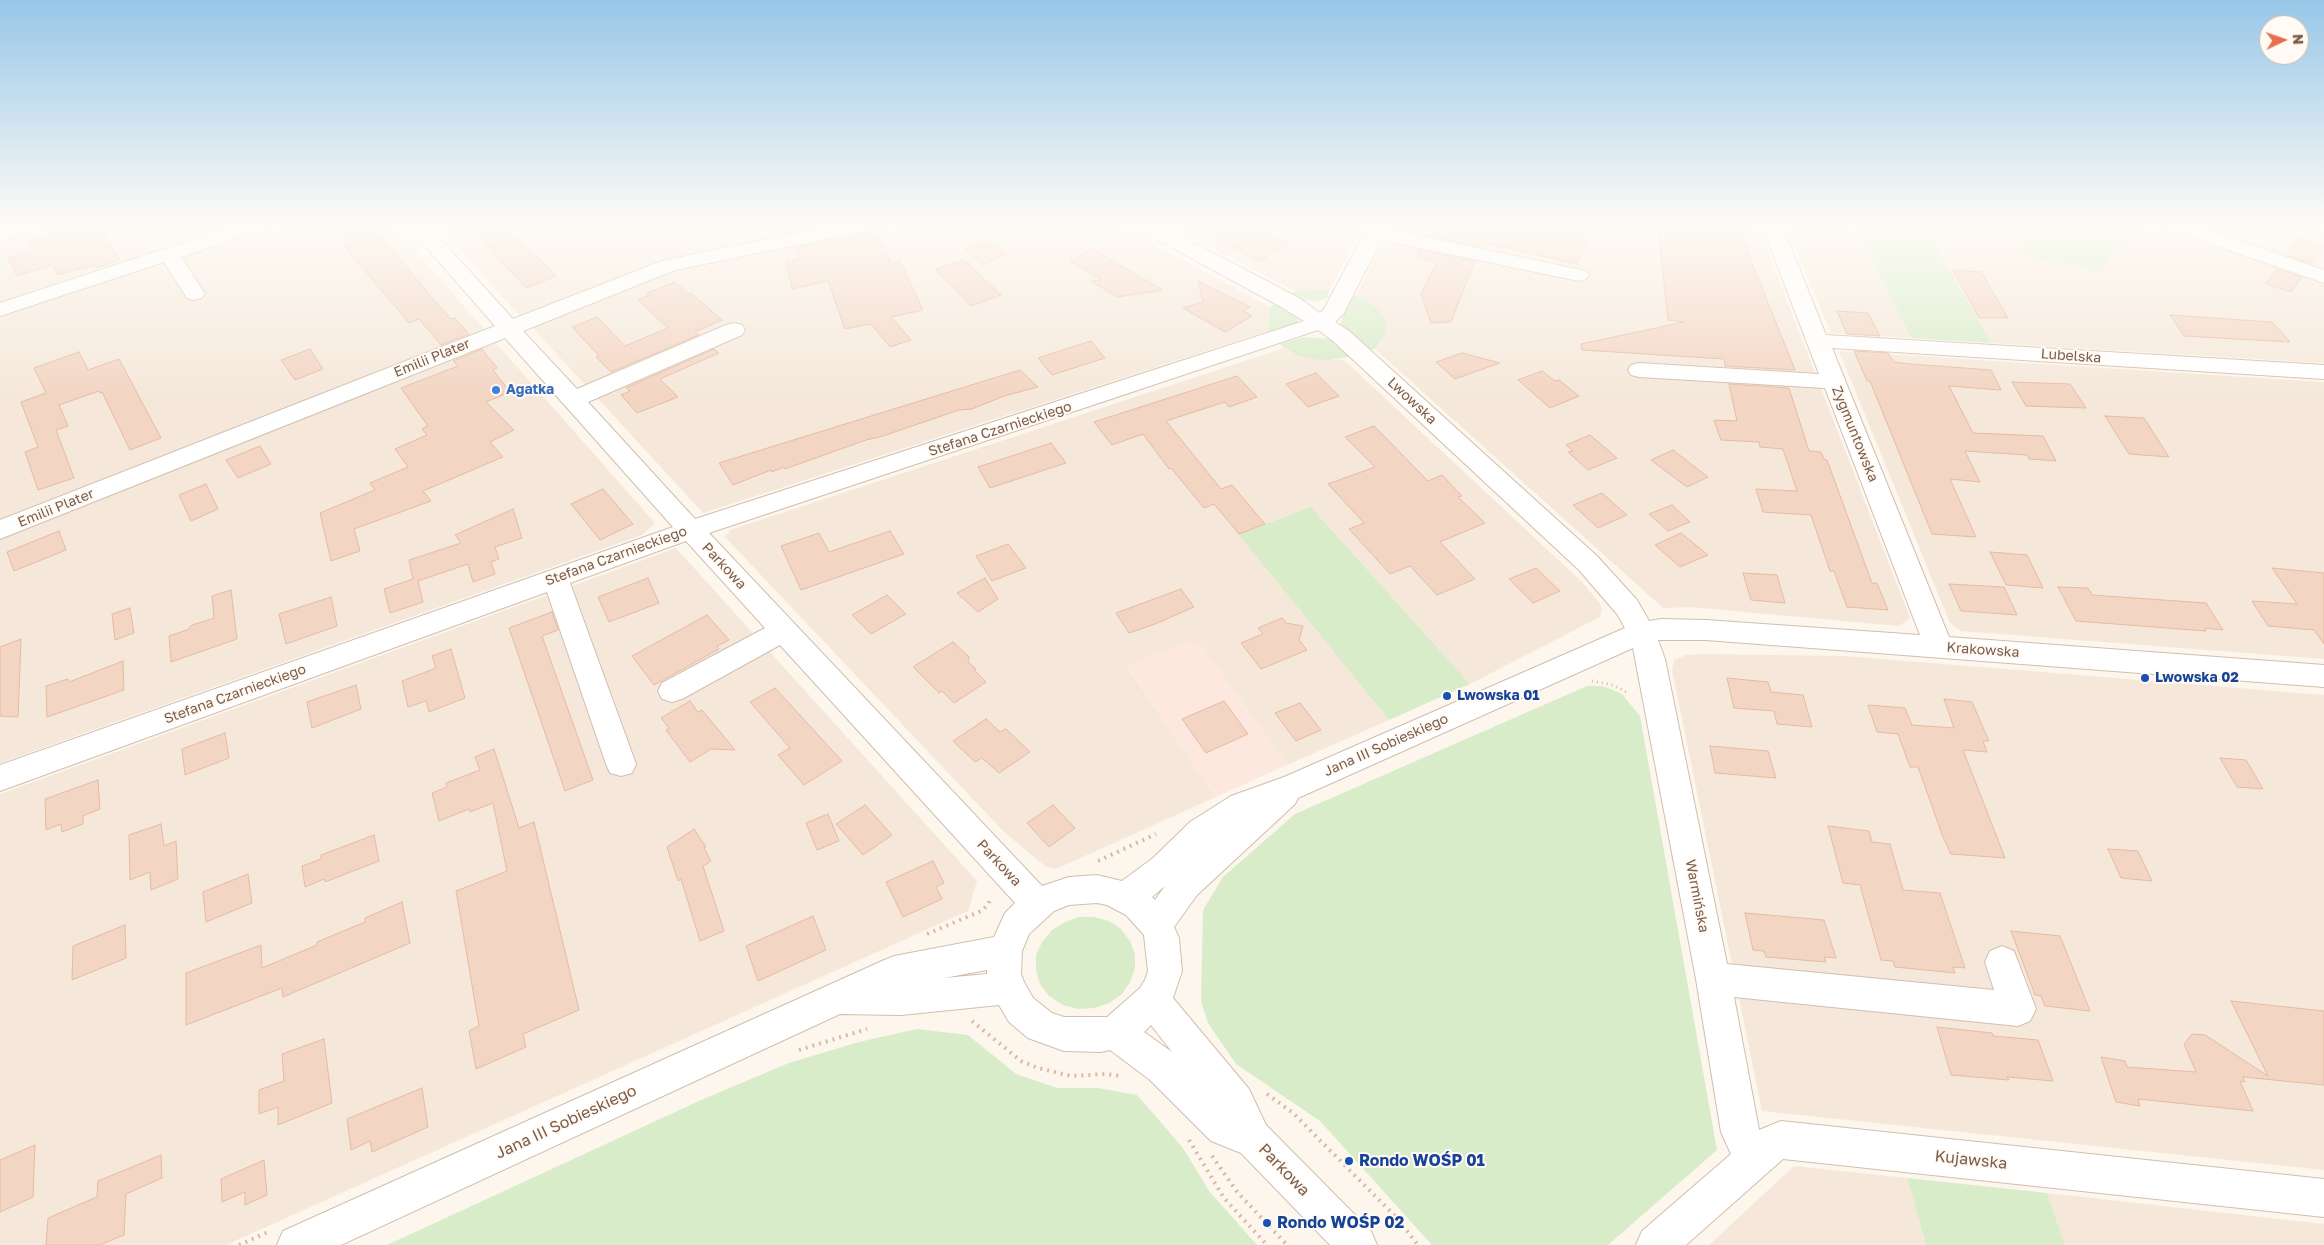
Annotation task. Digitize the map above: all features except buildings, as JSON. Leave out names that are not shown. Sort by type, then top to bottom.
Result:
[{"type":"street","points":[[0,310],[87,281]]},
{"type":"street","points":[[186,281],[194,294]]},
{"type":"street","name":"Parkowa","points":[[468,281],[691,530],[1038,905]]},
{"type":"street","name":"Emilii Plater","points":[[0,530],[628,281]]},
{"type":"street","name":"Lwowska","points":[[1250,281],[1291,303],[1322,322],[1340,336],[1588,563],[1628,607],[1642,632]]},
{"type":"street","points":[[1322,322],[1333,313],[1350,281]]},
{"type":"street","name":"Zygmuntowska","points":[[1794,281],[1938,646]]},
{"type":"street","name":"Stefana Czarnieckiego","points":[[0,778],[691,530],[1322,322]]},
{"type":"street","points":[[574,399],[734,330]]},
{"type":"street","name":"Lubelska","points":[[1818,341],[2324,372]]},
{"type":"street","points":[[1639,370],[1834,382]]},
{"type":"street","points":[[555,578],[621,764]]},
{"type":"street","name":"Krakowska","points":[[1642,632],[1661,629],[1706,630],[2324,676]]},
{"type":"street","points":[[672,691],[784,630]]},
{"type":"street","name":"Jana III Sobieskiego","points":[[1125,898],[1164,868],[1201,832],[1242,805],[1295,786],[1642,632]]},
{"type":"street","name":"Warmińska","points":[[1642,632],[1651,658],[1713,979],[1740,1132],[1748,1149],[1756,1157]]},
{"type":"street","name":"Jana III Sobieskiego","points":[[1156,925],[1185,885],[1295,786]]},
{"type":"street","points":[[1096,889],[1112,892],[1125,898],[1138,905],[1156,925],[1162,938],[1165,971],[1160,986],[1152,1000],[1139,1014],[1114,1032],[1087,1036],[1064,1034],[1042,1026],[1021,1010],[1008,988],[1004,974],[1005,951],[1017,924],[1038,905],[1069,891],[1096,889]]},
{"type":"street","name":"Jana III Sobieskiego","points":[[286,1237],[894,972],[1005,951]]},
{"type":"street","points":[[1713,979],[2018,1009],[2002,962]]},
{"type":"street","name":"Jana III Sobieskiego","points":[[835,999],[901,999],[1008,988]]},
{"type":"street","name":"Parkowa","points":[[1152,1000],[1236,1102],[1253,1138],[1356,1245]]},
{"type":"street","name":"Parkowa","points":[[1114,1032],[1163,1067],[1224,1128],[1253,1138]]},
{"type":"street","name":"Kujawska","points":[[1656,1245],[1756,1157],[1777,1141],[2324,1198]]},
{"type":"path","points":[[1582,685],[1591,681],[1613,685],[1633,696]]},
{"type":"path","points":[[924,936],[981,911],[988,905],[992,889]]},
{"type":"path","points":[[967,1019],[979,1025],[1021,1061],[1038,1068],[1071,1076],[1106,1074],[1124,1077]]},
{"type":"path","points":[[794,1051],[849,1033],[877,1028]]},
{"type":"path","points":[[1262,1091],[1294,1113],[1396,1217],[1418,1245]]},
{"type":"path","points":[[1188,1138],[1224,1198],[1266,1245]]},
{"type":"path","points":[[1207,1149],[1238,1193],[1287,1245]]},
{"type":"path","points":[[239,1245],[286,1237]]},
{"type":"shaded area","points":[[0,281],[68,281],[0,303]]},
{"type":"shaded area","points":[[105,281],[442,281],[486,331],[0,521],[0,316]]},
{"type":"shaded area","points":[[489,281],[611,281],[521,317]]},
{"type":"shaded area","points":[[649,281],[1222,281],[1270,307],[1268,331],[703,513],[532,327]]},
{"type":"shaded area","points":[[1276,281],[1334,281],[1330,289],[1295,291]]},
{"type":"shaded area","points":[[1363,281],[1780,281],[1910,618],[1899,626],[1689,607],[1663,608],[1375,349],[1380,343],[1365,299],[1356,295]]},
{"type":"shaded area","points":[[1809,281],[1883,281],[1911,338],[1831,333]]},
{"type":"shaded area","points":[[1957,281],[2316,281],[2324,284],[2324,363],[1991,343]]},
{"type":"shaded area","points":[[495,342],[655,523],[642,535],[0,763],[0,539]]},
{"type":"shaded area","points":[[1284,348],[1294,354],[1330,360],[1343,359],[1582,582],[1600,604],[1602,610],[1600,617],[1470,684],[1311,507],[1238,534],[1389,720],[1287,765],[1201,645],[1127,666],[1216,797],[1056,869],[1046,867],[1004,832],[725,537],[730,530]]},
{"type":"shaded area","points":[[1839,351],[2324,382],[2324,659],[1961,631],[1950,623]]},
{"type":"shaded area","points":[[676,548],[977,881],[968,911],[226,1245],[0,1245],[0,794]]},
{"type":"shaded area","points":[[1187,642],[1201,645],[1287,765],[1216,797],[1127,665]]},
{"type":"shaded area","points":[[1686,655],[1845,656],[2324,695],[2324,1170],[1762,1111],[1672,670],[1674,660]]},
{"type":"shaded area","points":[[1794,1166],[1907,1178],[1926,1245],[1709,1245]]},
{"type":"shaded area","points":[[2047,1193],[2324,1224],[2324,1245],[2065,1245]]},
{"type":"green space","points":[[1883,281],[1957,281],[1991,343],[1911,338]]},
{"type":"green space","points":[[1330,289],[1327,298],[1317,302],[1307,300],[1304,303],[1288,296],[1295,291]]},
{"type":"green space","points":[[1352,294],[1365,299],[1376,307],[1385,320],[1386,333],[1375,349],[1368,351],[1340,324]]},
{"type":"green space","points":[[1276,303],[1298,316],[1298,322],[1297,325],[1270,335],[1268,331],[1270,307]]},
{"type":"green space","points":[[1304,337],[1330,339],[1352,356],[1330,360],[1312,359],[1294,354],[1280,344]]},
{"type":"green space","points":[[1311,507],[1470,684],[1389,720],[1238,534]]},
{"type":"green space","points":[[1587,686],[1603,686],[1622,694],[1640,716],[1717,1150],[1608,1245],[1432,1245],[1320,1121],[1236,1064],[1208,1023],[1201,1001],[1203,910],[1223,877],[1295,814]]},
{"type":"green space","points":[[1079,917],[1094,917],[1109,921],[1121,929],[1130,941],[1135,954],[1135,968],[1130,982],[1122,994],[1109,1003],[1095,1008],[1078,1009],[1063,1005],[1049,996],[1040,984],[1036,970],[1036,955],[1042,942],[1052,930],[1065,922]]},
{"type":"green space","points":[[917,1029],[968,1035],[1016,1074],[1057,1088],[1098,1088],[1137,1095],[1183,1148],[1209,1191],[1257,1245],[387,1245],[701,1100],[789,1063],[859,1042]]},
{"type":"green space","points":[[1907,1178],[2047,1193],[2065,1245],[1926,1245]]},
{"type":"place","name":"Agatka","points":[[496,390]]},
{"type":"place","name":"Lwowska 02","points":[[2145,678]]},
{"type":"place","name":"Lwowska 01","points":[[1447,696]]},
{"type":"place","name":"Rondo WOŚP 01","points":[[1349,1161]]},
{"type":"place","name":"Rondo WOŚP 02","points":[[1267,1223]]}]
